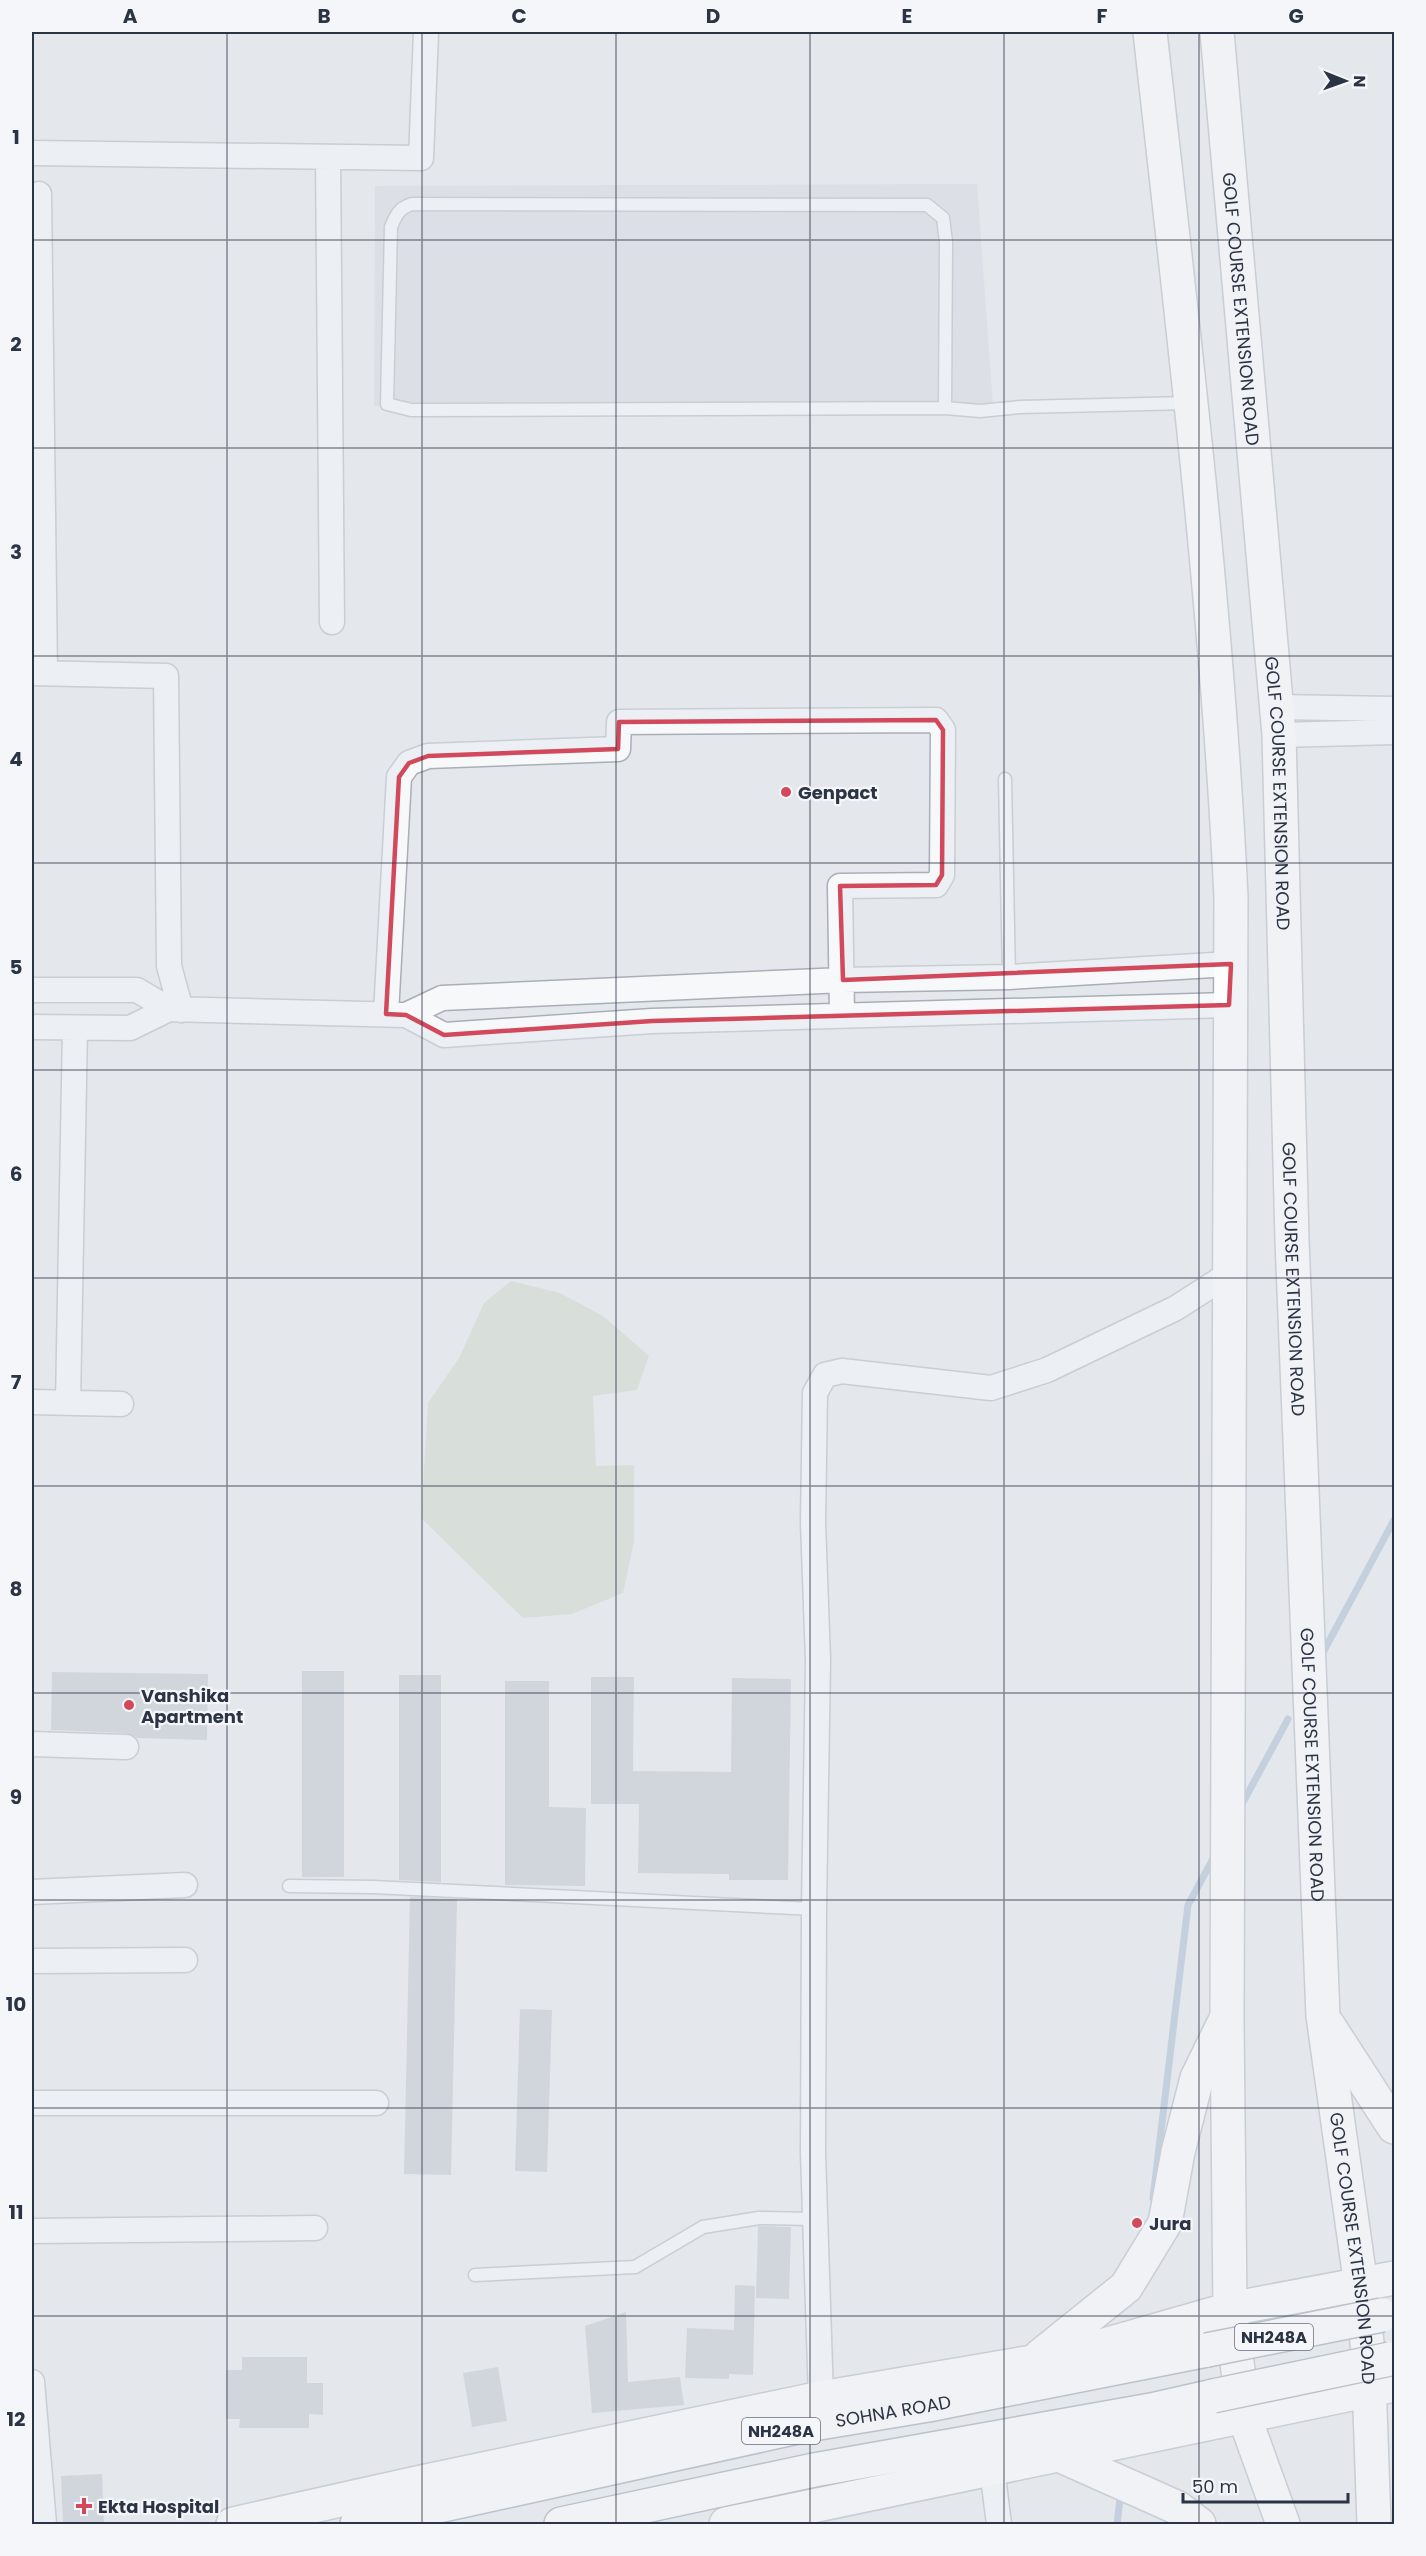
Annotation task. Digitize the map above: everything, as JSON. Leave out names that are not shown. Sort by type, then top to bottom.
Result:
[{"type":"main road","points":[[1150,32],[1198,467],[1224,744],[1231,897],[1227,2019],[1230,2308],[1244,2416],[1283,2524]]},
{"type":"main road","name":"GOLF COURSE EXTENSION ROAD","points":[[1217,32],[1278,721],[1292,1240],[1323,2016],[1361,2286],[1387,2373],[1374,2524]]},
{"type":"main road","points":[[1323,2016],[1395,2127]]},
{"type":"main road","points":[[1032,2361],[1126,2287],[1166,2223],[1178,2152],[1197,2078],[1227,2019]]},
{"type":"main road","points":[[233,2524],[277,2519],[421,2482],[821,2398],[1062,2357],[1230,2308],[1395,2278]]},
{"type":"main road","name":"SOHNA ROAD","points":[[357,2524],[807,2425],[951,2401],[1388,2314]]},
{"type":"main road","points":[[743,2523],[1244,2416],[1387,2373]]},
{"type":"main road","name":"NH248A","points":[[561,2524],[814,2470],[1151,2410],[1213,2396],[1387,2373]]},
{"type":"main road","points":[[1059,2455],[1178,2508],[1198,2524]]},
{"type":"street","points":[[32,153],[421,158],[426,32]]},
{"type":"street","points":[[328,157],[332,622]]},
{"type":"street","points":[[39,194],[35,232],[38,673],[166,676],[169,966],[175,1009]]},
{"type":"street","points":[[1278,721],[1395,710]]},
{"type":"street","points":[[396,1014],[399,777],[409,763],[428,756],[618,749],[619,722],[936,720],[943,730],[942,875],[936,885],[840,886],[842,1015]]},
{"type":"street","points":[[1278,721],[1395,732]]},
{"type":"street","points":[[32,1027],[130,1028],[175,1009],[396,1014],[442,998],[843,980],[1009,977],[1231,964]]},
{"type":"street","points":[[919,979],[921,1013]]},
{"type":"street","points":[[32,990],[137,990],[175,1009]]},
{"type":"street","points":[[396,1014],[444,1035],[652,1022],[1229,1005]]},
{"type":"street","points":[[68,1403],[75,1028]]},
{"type":"street","points":[[821,2398],[815,2219],[814,1909],[818,1660],[813,1522],[815,1393],[825,1375],[842,1371],[991,1388],[1047,1370],[1176,1308],[1229,1274]]},
{"type":"street","points":[[32,1402],[121,1404]]},
{"type":"street","points":[[32,1744],[126,1747]]},
{"type":"street","points":[[32,1892],[185,1885]]},
{"type":"street","points":[[32,1961],[184,1960]]},
{"type":"street","points":[[32,2103],[376,2103]]},
{"type":"street","points":[[32,2231],[315,2228]]},
{"type":"street","points":[[32,2382],[44,2524]]},
{"type":"street","points":[[992,2469],[999,2524]]},
{"type":"lane","points":[[945,408],[946,242],[943,218],[927,205],[412,204],[404,206],[396,214],[391,227],[387,404],[411,410],[945,408],[980,411],[1020,407],[1190,403]]},
{"type":"lane","points":[[1005,779],[1009,977]]},
{"type":"lane","points":[[289,1886],[373,1887],[814,1909]]},
{"type":"lane","points":[[476,2275],[635,2267],[680,2238],[703,2227],[759,2218],[815,2219]]},
{"type":"highlighted area","points":[[936,720],[943,730],[942,875],[936,885],[840,886],[843,980],[1231,964],[1229,1005],[652,1021],[444,1035],[406,1015],[386,1014],[399,777],[409,763],[428,756],[618,749],[619,722]]},
{"type":"shaded area","points":[[977,184],[993,405],[374,406],[375,186]]},
{"type":"green space","points":[[511,1281],[560,1293],[603,1316],[649,1356],[637,1390],[593,1396],[596,1466],[634,1465],[634,1542],[623,1593],[572,1614],[523,1618],[421,1518],[428,1403],[459,1358],[484,1303]]},
{"type":"building","points":[[302,1671],[344,1671],[344,1877],[302,1877]]},
{"type":"building","name":"Vanshika Apartment","points":[[52,1672],[208,1674],[207,1740],[137,1738],[126,1733],[51,1730]]},
{"type":"building","points":[[399,1675],[441,1675],[441,1882],[399,1880]]},
{"type":"building","points":[[591,1677],[634,1677],[633,1771],[731,1772],[732,1678],[791,1679],[788,1880],[729,1880],[729,1874],[638,1873],[639,1804],[591,1804]]},
{"type":"building","points":[[505,1681],[549,1681],[549,1807],[586,1808],[585,1886],[505,1885]]},
{"type":"building","points":[[410,1897],[457,1899],[451,2175],[404,2174]]},
{"type":"building","points":[[520,2009],[552,2010],[547,2172],[515,2171]]},
{"type":"building","points":[[758,2226],[791,2227],[789,2299],[756,2298]]},
{"type":"building","points":[[735,2285],[755,2286],[753,2375],[729,2374],[729,2379],[685,2378],[687,2328],[734,2330]]},
{"type":"building","points":[[626,2312],[628,2382],[680,2377],[684,2405],[592,2413],[585,2326]]},
{"type":"building","points":[[242,2357],[307,2357],[307,2383],[323,2383],[323,2415],[309,2414],[309,2428],[239,2428],[240,2419],[226,2419],[226,2370],[242,2370]]},
{"type":"building","points":[[498,2367],[507,2421],[472,2427],[463,2373]]},
{"type":"building","points":[[102,2474],[104,2524],[63,2524],[61,2476]]},
{"type":"waterway","points":[[1320,1658],[1394,1520]]},
{"type":"waterway","points":[[1241,1806],[1288,1719]]},
{"type":"waterway","points":[[1153,2198],[1188,1905],[1215,1855]]},
{"type":"waterway","points":[[1117,2524],[1120,2499]]},
{"type":"place","name":"Genpact","points":[[786,792]]},
{"type":"place","name":"Vanshika Apartment","points":[[129,1705]]},
{"type":"place","name":"Jura","points":[[1137,2223]]},
{"type":"place","name":"Ekta Hospital","points":[[84,2506]]}]
